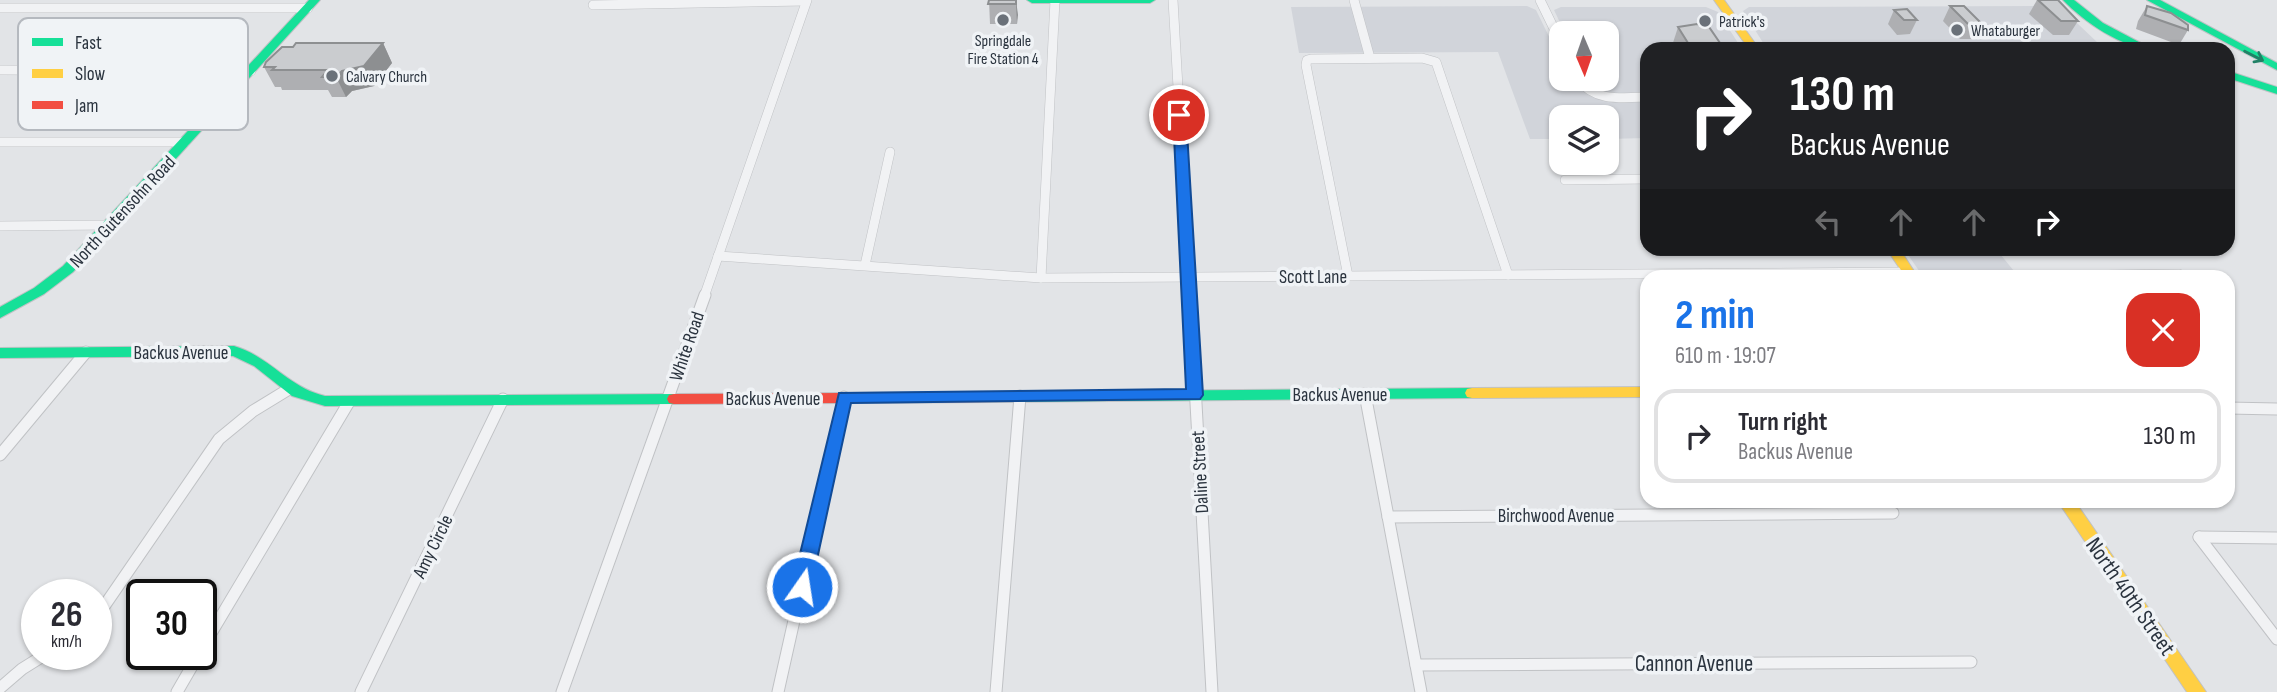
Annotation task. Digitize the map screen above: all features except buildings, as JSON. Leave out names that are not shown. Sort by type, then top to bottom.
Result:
[{"type":"main road","points":[[1032,0],[1150,0]]},
{"type":"main road","points":[[1719,0],[1749,42]]},
{"type":"main road","points":[[2068,0],[2099,25],[2133,42]]},
{"type":"main road","points":[[2152,0],[2230,42]]},
{"type":"main road","name":"North Gutensohn Road","points":[[248,74],[312,4]]},
{"type":"main road","points":[[2235,44],[2277,67]]},
{"type":"main road","points":[[2235,76],[2277,91]]},
{"type":"main road","name":"North Gutensohn Road","points":[[3,312],[68,269],[197,130]]},
{"type":"main road","name":"Backus Avenue","points":[[5,352],[234,351],[253,355],[266,363],[289,389],[303,397],[349,402],[1640,392]]},
{"type":"main road","name":"North 40th Street","points":[[2070,508],[2197,692]]},
{"type":"street","points":[[176,8],[184,0]]},
{"type":"street","points":[[1041,278],[1055,0]]},
{"type":"street","name":"Daline Street","points":[[1172,0],[1212,692]]},
{"type":"street","points":[[1354,0],[1370,58]]},
{"type":"street","points":[[1540,0],[1550,21]]},
{"type":"street","points":[[593,5],[806,1]]},
{"type":"street","name":"White Road","points":[[562,692],[806,1]]},
{"type":"street","points":[[0,8],[176,8],[312,4]]},
{"type":"street","points":[[1349,276],[1307,60],[1432,60],[1437,65],[1508,275]]},
{"type":"street","points":[[0,71],[18,71]]},
{"type":"street","points":[[1587,91],[1606,97],[1640,97]]},
{"type":"street","points":[[0,142],[186,142]]},
{"type":"street","points":[[865,265],[890,152]]},
{"type":"street","points":[[1565,180],[1640,179]]},
{"type":"street","points":[[0,226],[109,226]]},
{"type":"street","name":"Scott Lane","points":[[718,256],[1041,278],[1640,275]]},
{"type":"street","points":[[0,455],[86,352]]},
{"type":"street","points":[[112,595],[219,439],[253,411],[289,389]]},
{"type":"street","points":[[1365,394],[1421,692]]},
{"type":"street","points":[[996,692],[1020,396]]},
{"type":"street","points":[[778,692],[844,397]]},
{"type":"street","name":"Amy Circle","points":[[361,692],[503,399]]},
{"type":"street","points":[[217,623],[349,402]]},
{"type":"street","points":[[2235,408],[2277,409]]},
{"type":"street","name":"Birchwood Avenue","points":[[1388,517],[1893,513]]},
{"type":"street","points":[[2277,538],[2199,537],[2277,639]]},
{"type":"street","name":"Cannon Avenue","points":[[1416,665],[1971,662]]},
{"type":"street","points":[[0,688],[21,670]]},
{"type":"street","points":[[177,692],[190,670]]},
{"type":"shaded area","points":[[1527,6],[1536,10],[1549,37],[1549,91],[1619,91],[1619,21],[1559,21],[1554,10],[1561,7],[1706,7],[1718,12],[1737,42],[1640,42],[1640,138],[1619,139],[1619,105],[1549,105],[1549,139],[1530,139],[1498,52],[1299,53],[1291,7]]},
{"type":"shaded area","points":[[2059,6],[2097,42],[1763,42],[1743,11],[1749,7]]},
{"type":"shaded area","points":[[1909,256],[2002,256],[2013,270],[1919,270]]},
{"type":"traffic: fast","points":[[248,73],[315,0]]},
{"type":"traffic: fast","points":[[1032,0],[1150,0]]},
{"type":"traffic: fast","points":[[2068,0],[2099,25],[2133,42]]},
{"type":"traffic: fast","points":[[2152,0],[2230,42]]},
{"type":"traffic: fast","points":[[2235,44],[2277,67]]},
{"type":"traffic: fast","points":[[2235,76],[2277,91]]},
{"type":"traffic: fast","points":[[0,313],[39,291],[68,269],[196,130]]},
{"type":"traffic: fast","points":[[0,353],[234,351],[259,363],[298,393],[325,401],[674,399]]},
{"type":"traffic: fast","points":[[993,397],[1472,393]]},
{"type":"traffic: slow","points":[[1719,0],[1749,42]]},
{"type":"traffic: slow","points":[[1897,256],[1907,270]]},
{"type":"traffic: slow","points":[[1472,393],[1640,392]]},
{"type":"traffic: slow","points":[[2070,508],[2197,692]]},
{"type":"traffic: jam","points":[[674,399],[993,397]]},
{"type":"place","name":"Springdale Fire Station 4","points":[[1003,20]]},
{"type":"place","name":"Patrick's","points":[[1705,21]]},
{"type":"place","name":"Whataburger","points":[[1957,30]]},
{"type":"place","name":"Calvary Church","points":[[332,76]]},
{"type":"route","points":[[802,587],[844,397],[1195,395],[1179,115]]}]
